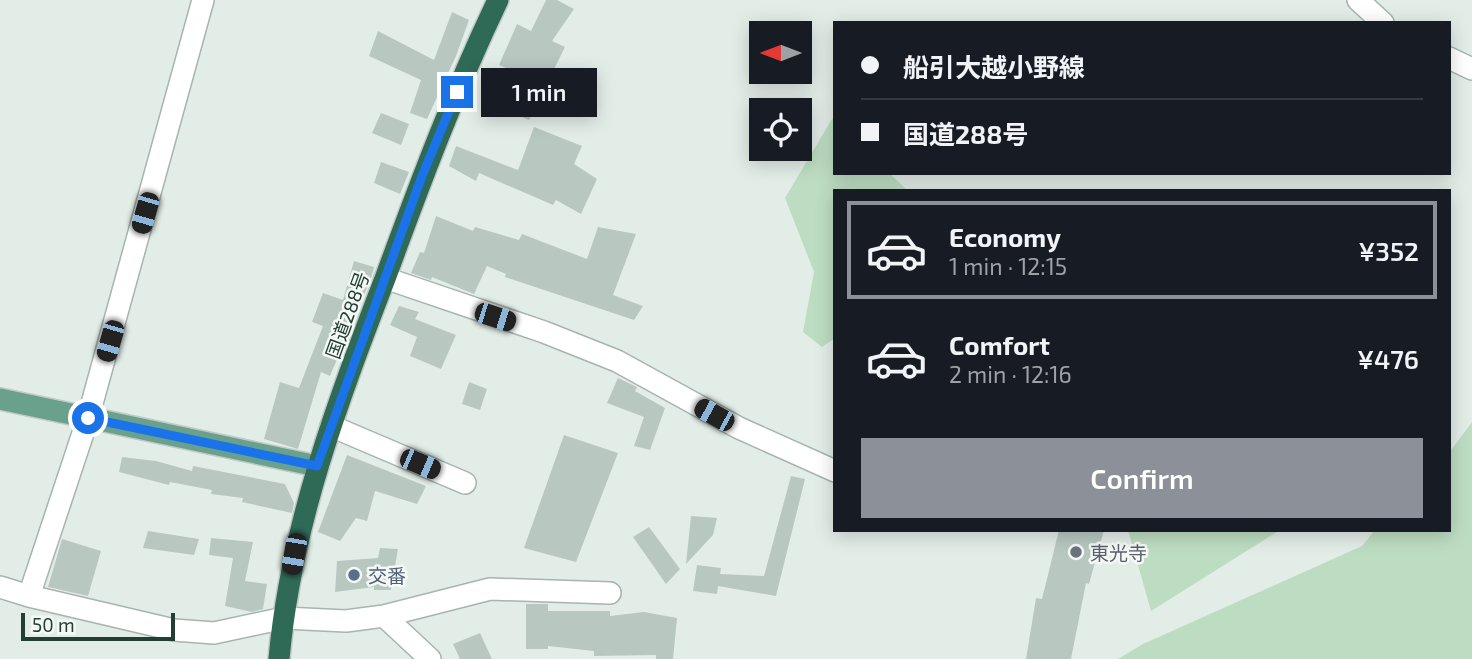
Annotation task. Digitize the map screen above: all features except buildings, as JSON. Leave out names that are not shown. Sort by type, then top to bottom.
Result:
[{"type":"highway","name":"国道288号","points":[[279,659],[294,554],[317,466],[422,176],[498,0]]},
{"type":"main road","points":[[0,399],[317,466]]},
{"type":"street","points":[[29,596],[88,418],[203,0]]},
{"type":"street","points":[[1358,0],[1381,21]]},
{"type":"street","points":[[1451,59],[1472,69]]},
{"type":"street","points":[[385,278],[544,332],[617,361],[738,428],[833,470]]},
{"type":"street","points":[[331,426],[465,483]]},
{"type":"street","points":[[0,587],[174,630],[214,634],[284,618],[346,621],[384,616],[490,589],[610,593]]},
{"type":"street","points":[[384,616],[430,659]]},
{"type":"green space","points":[[832,119],[833,175],[891,175],[906,189],[833,189],[833,339],[822,347],[803,332],[814,272],[785,198],[807,161],[812,161],[812,153]]},
{"type":"green space","points":[[1472,422],[1472,659],[1118,659],[1143,644],[1362,546],[1373,532],[1451,532],[1451,450]]},
{"type":"green space","points":[[1129,532],[1277,532],[1151,611]]},
{"type":"place","name":"東光寺","points":[[1076,552]]},
{"type":"place","name":"交番","points":[[354,575]]},
{"type":"route","points":[[88,418],[317,466],[366,325],[457,92]]}]
